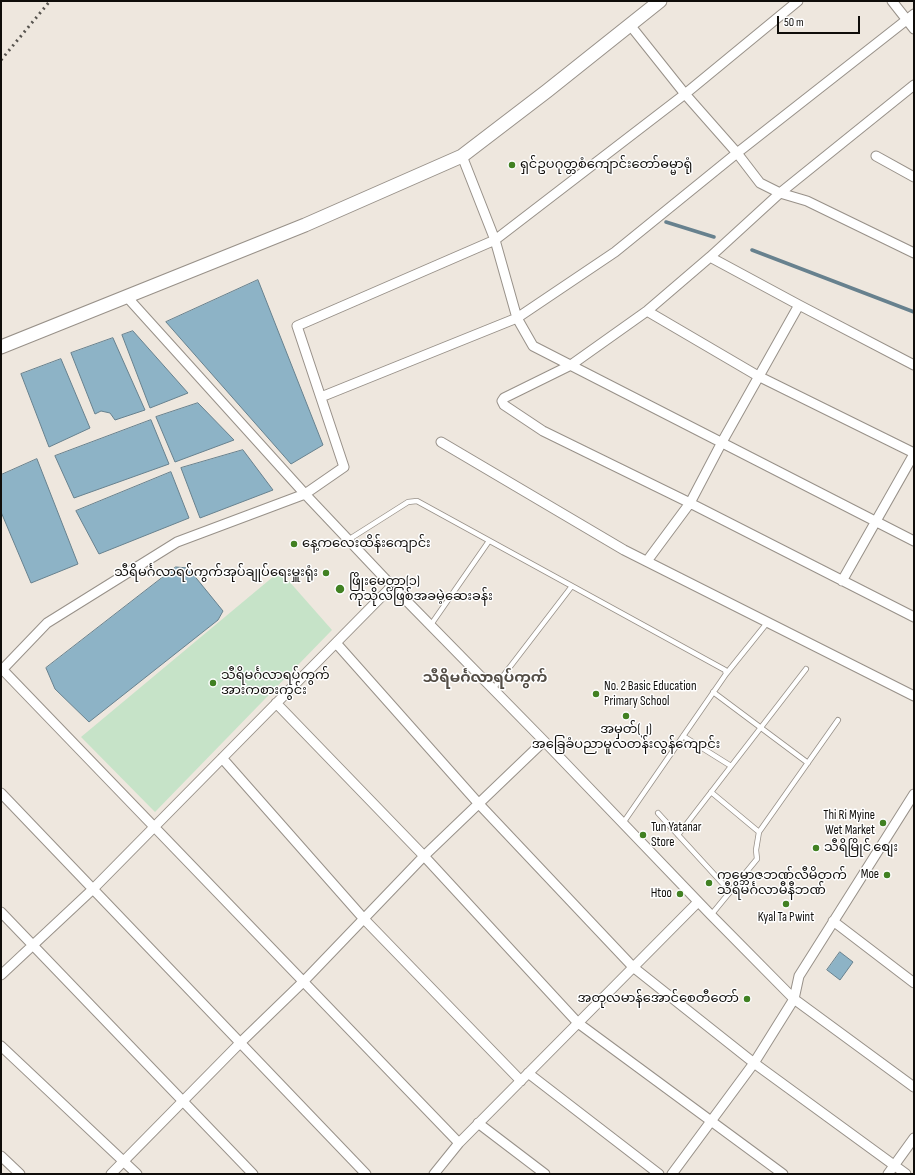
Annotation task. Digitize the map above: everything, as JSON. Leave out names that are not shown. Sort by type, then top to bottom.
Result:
[{"type":"main road","points":[[1,347],[305,225],[462,156],[547,91],[660,1]]},
{"type":"street","points":[[459,1143],[155,826],[2,670],[48,623],[178,542],[305,494],[344,467],[297,326],[495,240],[685,94],[798,1]]},
{"type":"street","points":[[892,1],[914,29]]},
{"type":"street","points":[[321,397],[517,318],[616,252],[737,153],[914,14]]},
{"type":"street","points":[[630,25],[685,94],[737,153],[760,183],[780,193],[807,201],[914,253]]},
{"type":"street","points":[[914,85],[780,193],[648,311],[571,365],[504,398],[502,401],[504,405],[543,431],[690,503],[914,617]]},
{"type":"street","points":[[462,156],[495,240],[517,318],[533,346],[914,541]]},
{"type":"street","points":[[876,156],[914,177]]},
{"type":"street","points":[[710,257],[914,364]]},
{"type":"street","points":[[127,297],[348,540],[430,626],[544,741],[711,916],[794,999],[914,1087]]},
{"type":"street","points":[[647,562],[690,503],[758,376],[799,305]]},
{"type":"street","points":[[648,311],[758,376],[914,453],[842,581]]},
{"type":"street","points":[[441,442],[624,550],[914,696]]},
{"type":"street","points":[[1,976],[93,889],[392,586]]},
{"type":"street","points":[[336,642],[479,804],[633,967],[754,1063],[906,1174]]},
{"type":"street","points":[[276,703],[424,856],[578,1023],[783,1174]]},
{"type":"street","points":[[111,1174],[241,1042],[304,981],[424,856],[544,741]]},
{"type":"street","points":[[222,758],[364,919],[521,1081]]},
{"type":"street","points":[[1,793],[366,1174]]},
{"type":"street","points":[[672,1174],[754,1063],[794,999],[799,976],[914,794]]},
{"type":"street","points":[[434,1174],[459,1143],[478,1123],[698,902]]},
{"type":"street","points":[[1,912],[254,1174]]},
{"type":"street","points":[[833,921],[914,983]]},
{"type":"street","points":[[1,1046],[137,1174]]},
{"type":"street","points":[[528,1073],[659,1174]]},
{"type":"street","points":[[478,1123],[545,1174]]},
{"type":"street","points":[[888,1174],[914,1138]]},
{"type":"street","points":[[1,1156],[20,1174]]},
{"type":"lane","points":[[348,540],[408,502],[417,501],[725,670],[726,674]]},
{"type":"lane","points":[[430,626],[489,541]]},
{"type":"lane","points":[[493,690],[572,586]]},
{"type":"lane","points":[[622,823],[726,674],[767,623]]},
{"type":"lane","points":[[678,835],[806,669]]},
{"type":"lane","points":[[713,692],[808,763]]},
{"type":"lane","points":[[711,916],[757,859],[756,850],[759,832],[838,720]]},
{"type":"lane","points":[[683,736],[731,766]]},
{"type":"lane","points":[[710,792],[759,832]]},
{"type":"lane","points":[[658,814],[723,884]]},
{"type":"green space","name":"သီရိမင်္ဂလာရပ်ကွက် အားကစားကွင်း","points":[[280,571],[332,630],[155,812],[81,737]]},
{"type":"water","points":[[258,280],[323,445],[291,464],[166,322]]},
{"type":"water","points":[[133,331],[188,393],[150,408],[122,335]]},
{"type":"water","points":[[113,338],[145,410],[115,420],[110,413],[101,411],[95,414],[71,353]]},
{"type":"water","points":[[61,359],[90,428],[49,447],[21,374]]},
{"type":"water","points":[[198,403],[234,440],[175,462],[156,417]]},
{"type":"water","points":[[151,420],[169,464],[74,498],[55,456]]},
{"type":"water","points":[[243,450],[273,490],[200,518],[181,468]]},
{"type":"water","points":[[37,459],[78,564],[31,583],[1,512],[1,475]]},
{"type":"water","points":[[171,472],[189,518],[99,554],[76,511]]},
{"type":"water","points":[[176,567],[188,568],[223,611],[218,620],[89,722],[55,689],[46,668]]},
{"type":"water","points":[[840,952],[853,962],[840,980],[827,970]]},
{"type":"waterway","points":[[666,222],[714,237]]},
{"type":"waterway","points":[[752,250],[914,312]]},
{"type":"railway","points":[[1,60],[50,1]]},
{"type":"place","name":"ရှင်ဥပဂုတ္တစံကျောင်းတော်ဓမ္မာရုံ","points":[[512,165]]},
{"type":"place","name":"နေ့ကလေးထိန်းကျောင်း","points":[[294,544]]},
{"type":"place","name":"သီရိမင်္ဂလာရပ်ကွက်အုပ်ချုပ်ရေးမှူးရုံး","points":[[326,573]]},
{"type":"place","name":"ဖြိုးမေတ္တာ(၁) ကုသိုလ်ဖြစ်အခမဲ့ဆေးခန်း","points":[[340,589]]},
{"type":"place","name":"သီရိမင်္ဂလာရပ်ကွက် အားကစားကွင်း","points":[[213,683]]},
{"type":"place","name":"No. 2 Basic Education Primary School","points":[[596,694]]},
{"type":"place","name":"အမှတ်(၂) အခြေခံပညာမူလတန်းလွန်ကျောင်း","points":[[626,716]]},
{"type":"place","name":"Thi Ri Myine Wet Market","points":[[883,823]]},
{"type":"place","name":"Tun Yatanar Store","points":[[643,835]]},
{"type":"place","name":"သီရိမြိုင် စျေး","points":[[816,848]]},
{"type":"place","name":"Moe","points":[[887,875]]},
{"type":"place","name":"ကမ္ဘောဇဘဏ်လီမိတက် သီရိမင်္ဂလာမီနီဘဏ်","points":[[709,883]]},
{"type":"place","name":"Htoo","points":[[680,894]]},
{"type":"place","name":"Kyal Ta Pwint","points":[[786,904]]},
{"type":"place","name":"အတုလမာန်အောင်စေတီတော်","points":[[747,999]]},
{"type":"district","name":"သီရိမင်္ဂလာရပ်ကွက်","points":[[485,678]]}]
